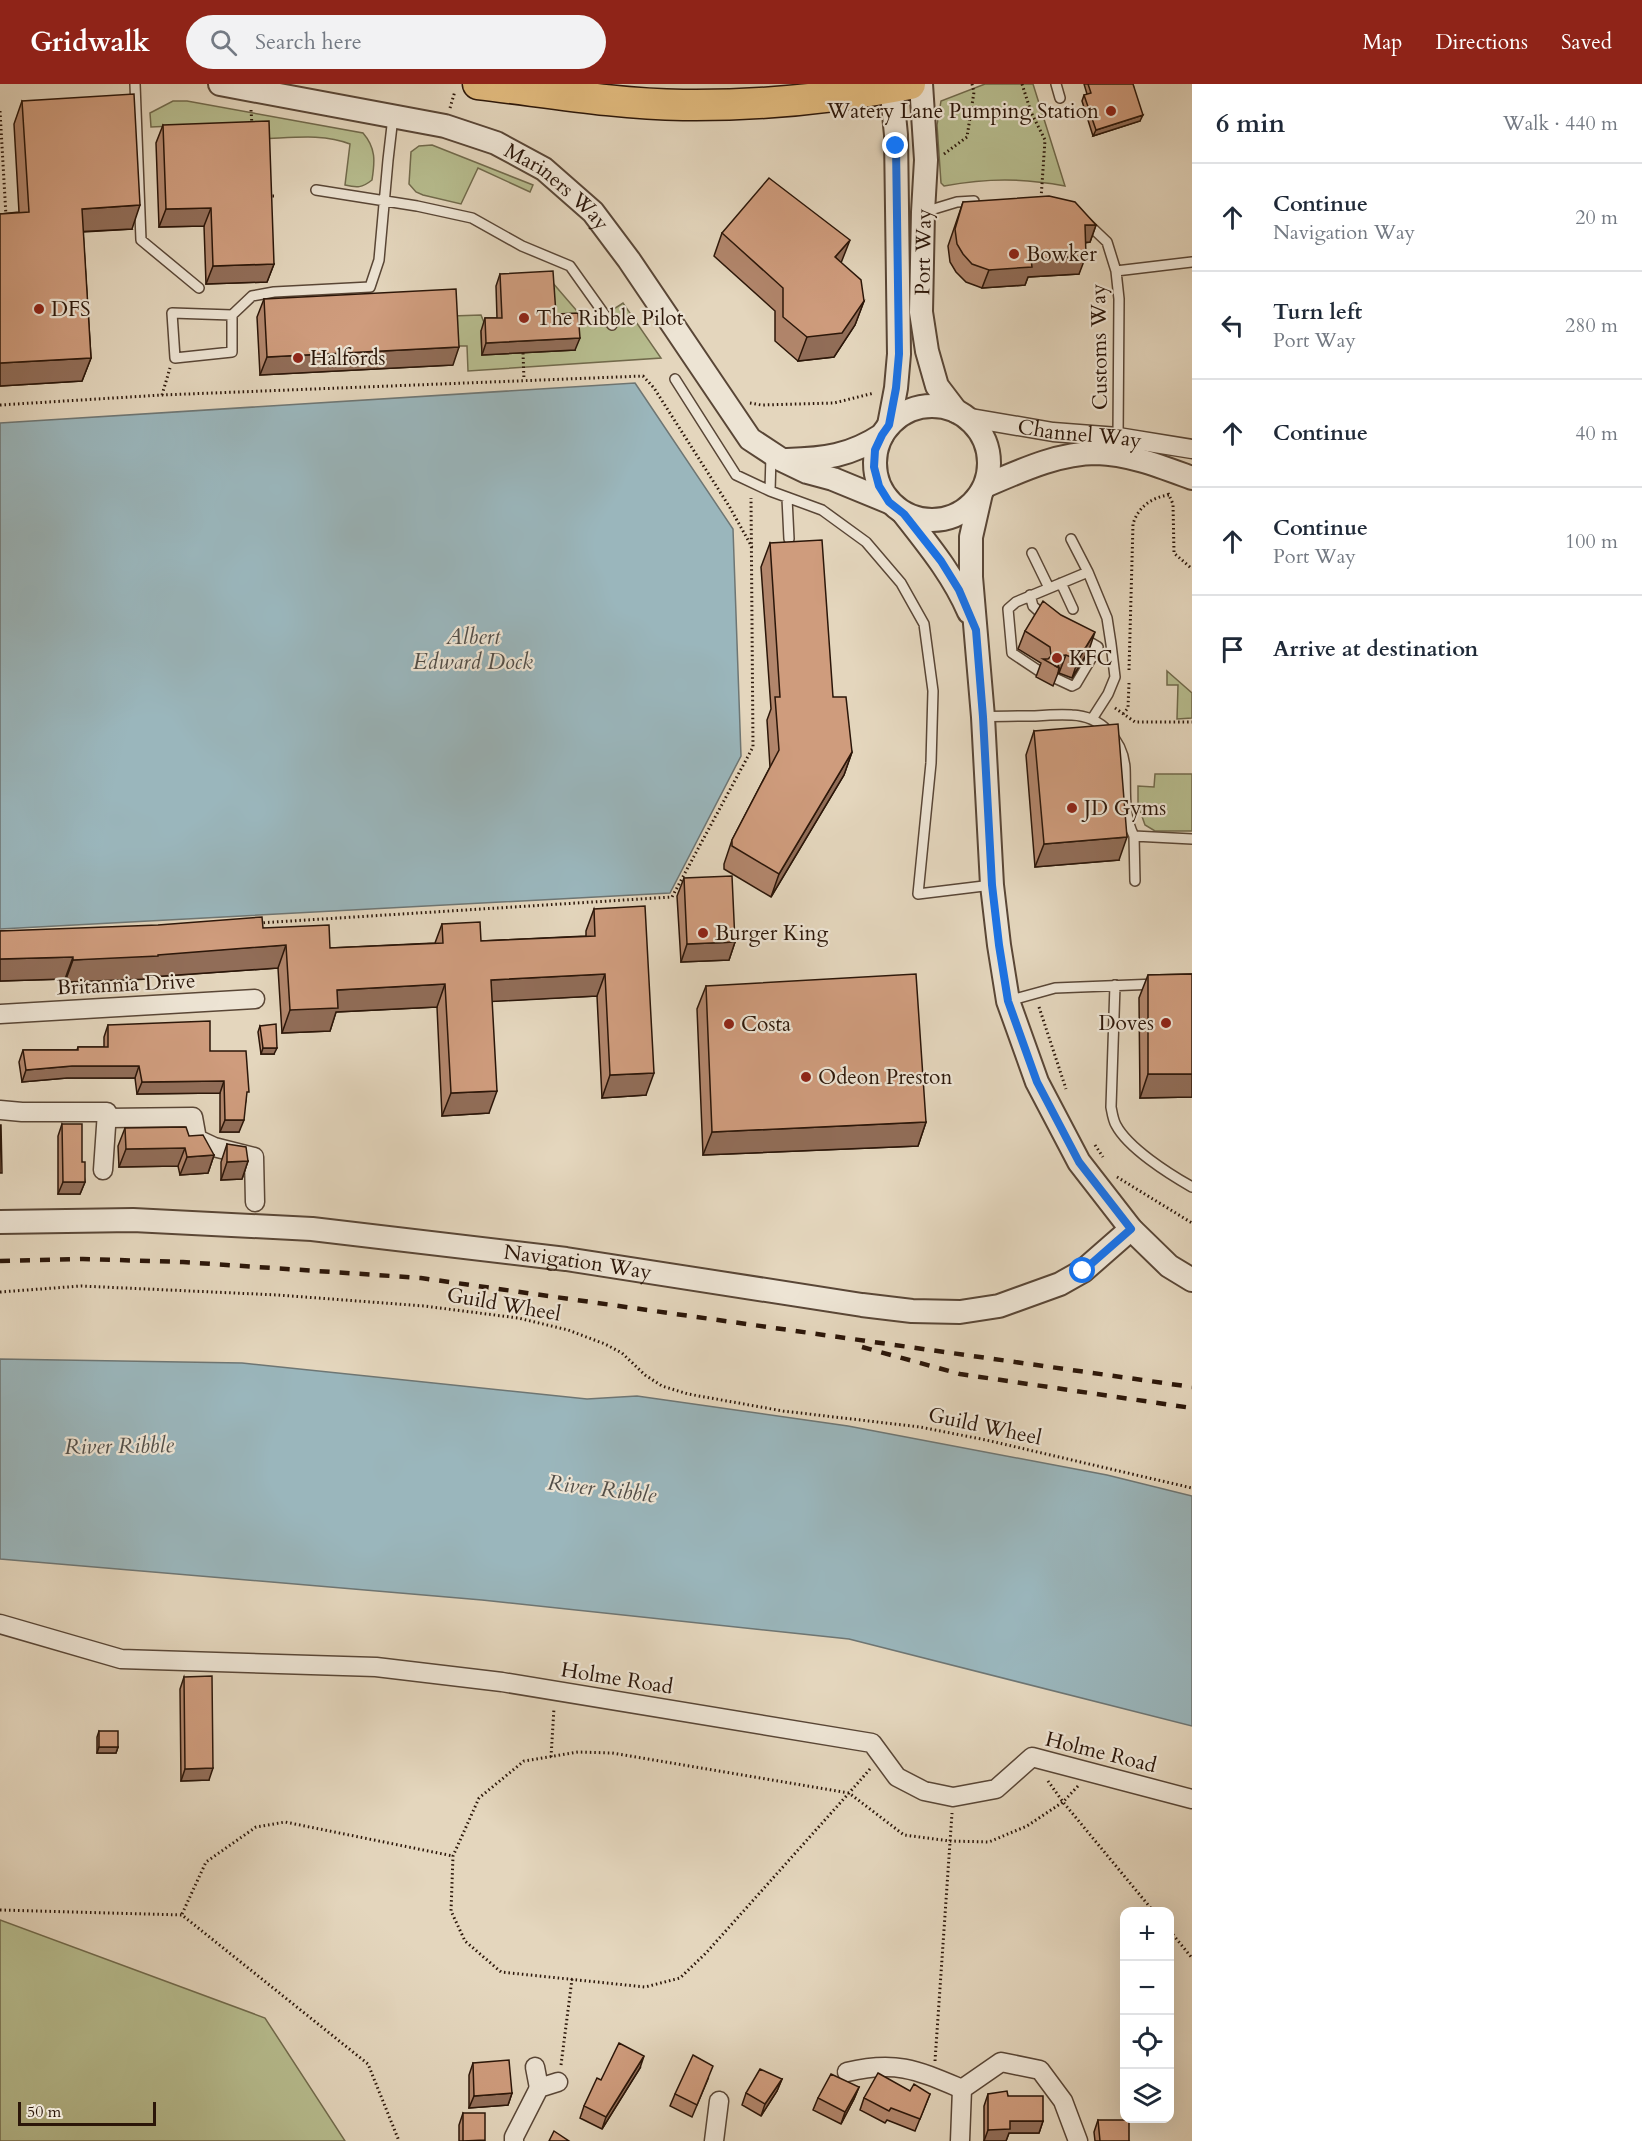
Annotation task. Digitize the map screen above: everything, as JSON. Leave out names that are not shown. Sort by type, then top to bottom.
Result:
[{"type":"highway","points":[[478,84],[623,101],[681,105],[812,99],[853,88],[897,85]]},
{"type":"street","name":"Mariners Way","points":[[220,84],[445,126],[496,143],[544,169],[593,212],[629,260],[750,439],[807,472],[833,479],[897,508]]},
{"type":"street","name":"Port Way","points":[[921,84],[926,160],[921,312],[927,351],[937,386],[961,414]]},
{"type":"street","name":"Port Way","points":[[885,430],[896,388],[899,354],[897,85]]},
{"type":"street","points":[[776,456],[836,457],[863,447],[906,412],[921,407],[938,406],[961,414],[982,435],[988,451],[989,467],[971,537],[971,577],[983,717],[992,885],[1008,1001],[1037,1082],[1079,1162],[1131,1229],[1169,1266],[1192,1280]]},
{"type":"street","name":"Channel Way","points":[[961,414],[1053,432],[1118,437],[1192,449]]},
{"type":"street","points":[[885,430],[875,450],[874,467],[879,486],[941,561],[953,580],[976,630]]},
{"type":"street","name":"Channel Way","points":[[983,490],[1034,465],[1065,457],[1097,453],[1144,460],[1192,478]]},
{"type":"street","points":[[897,508],[923,520],[943,520],[960,513],[975,502],[983,490]]},
{"type":"street","name":"Britannia Drive","points":[[0,1014],[255,999]]},
{"type":"street","points":[[0,1110],[107,1112],[103,1170]]},
{"type":"street","points":[[107,1118],[193,1117],[197,1139],[214,1148],[254,1157],[255,1202]]},
{"type":"street","name":"Navigation Way","points":[[0,1222],[133,1220],[312,1229],[566,1259],[862,1305],[912,1311],[960,1312],[999,1306],[1060,1284],[1083,1271],[1131,1229]]},
{"type":"street","name":"Holme Road","points":[[0,1624],[121,1659],[376,1667],[502,1682],[872,1743],[897,1778],[924,1791],[953,1797],[996,1789],[1032,1757],[1192,1799]]},
{"type":"street","points":[[962,2089],[1001,2062],[1040,2070],[1063,2101],[1078,2141]]},
{"type":"street","points":[[848,2072],[872,2066],[910,2069],[962,2089]]},
{"type":"street","points":[[514,2141],[526,2111],[539,2088],[535,2067]]},
{"type":"street","points":[[539,2088],[558,2082]]},
{"type":"street","points":[[960,2141],[962,2089]]},
{"type":"street","points":[[714,2141],[719,2101]]},
{"type":"lane","points":[[135,84],[141,240],[199,288]]},
{"type":"lane","points":[[1056,84],[1060,98]]},
{"type":"lane","points":[[232,315],[232,352],[175,358],[172,313],[232,315],[252,296],[274,292],[370,287],[379,260],[393,117]]},
{"type":"lane","points":[[316,190],[385,200],[472,218],[522,246],[570,266],[612,325]]},
{"type":"lane","points":[[923,212],[957,202],[981,201]]},
{"type":"lane","name":"Customs Way","points":[[1077,214],[1107,242],[1116,271],[1119,299],[1118,437]]},
{"type":"lane","points":[[1116,271],[1192,262]]},
{"type":"lane","points":[[675,380],[736,475],[787,498],[822,510],[866,542],[901,583],[924,624],[933,691],[932,763],[918,894],[992,885]]},
{"type":"lane","points":[[770,490],[776,456]]},
{"type":"lane","points":[[787,498],[789,539]]},
{"type":"lane","points":[[1071,539],[1107,618],[1111,644],[1114,676],[1092,719]]},
{"type":"lane","points":[[1032,553],[1048,588]]},
{"type":"lane","points":[[1040,671],[1012,653],[1008,609],[1016,602],[1088,572]]},
{"type":"lane","points":[[1060,583],[1073,609]]},
{"type":"lane","points":[[1030,596],[1033,606],[1048,620]]},
{"type":"lane","points":[[1057,679],[1072,686],[1076,684],[1098,647],[1068,631]]},
{"type":"lane","points":[[983,717],[1074,714],[1092,719],[1114,735],[1122,751],[1125,766],[1126,814],[1128,826],[1134,836],[1135,881]]},
{"type":"lane","points":[[1134,836],[1192,839]]},
{"type":"lane","points":[[1008,1001],[1055,988],[1170,984]]},
{"type":"lane","points":[[1115,985],[1111,1107],[1115,1125],[1154,1163],[1192,1187]]},
{"type":"path","points":[[926,160],[946,153],[967,137],[974,92],[972,84]]},
{"type":"path","points":[[1022,84],[1031,112],[1045,140],[1041,199]]},
{"type":"path","points":[[251,109],[252,131]]},
{"type":"path","points":[[0,111],[7,226]]},
{"type":"path","points":[[266,196],[277,196]]},
{"type":"path","points":[[524,353],[524,380]]},
{"type":"path","points":[[162,395],[166,376],[175,358]]},
{"type":"path","points":[[0,405],[162,395],[643,376],[654,388],[723,497],[752,548]]},
{"type":"path","points":[[723,399],[761,405],[834,403],[896,388]]},
{"type":"path","points":[[257,923],[672,897],[753,747],[751,482]]},
{"type":"path","points":[[1165,490],[1173,504],[1174,553],[1192,569]]},
{"type":"path","points":[[1123,714],[1128,708],[1133,524],[1135,516],[1144,505],[1157,496],[1169,495]]},
{"type":"path","points":[[1103,701],[1135,722],[1192,722]]},
{"type":"path","points":[[1035,994],[1067,1094]]},
{"type":"path","points":[[1092,1142],[1105,1159]]},
{"type":"path","points":[[1117,1176],[1192,1223]]},
{"type":"path","name":"Guild Wheel","points":[[0,1292],[81,1286],[267,1294],[424,1306],[518,1318],[568,1330],[605,1344],[622,1353],[645,1375],[662,1386],[688,1394],[783,1411],[920,1427],[1192,1488]]},
{"type":"path","points":[[551,1757],[556,1691]]},
{"type":"path","points":[[881,1756],[849,1793],[706,1953],[680,1978],[645,1987],[501,1972],[465,1941],[451,1911],[453,1856],[478,1798],[524,1761],[578,1752],[612,1753],[849,1793],[904,1835],[950,1841],[989,1842],[1027,1826],[1062,1802],[1091,1772]]},
{"type":"path","points":[[1032,1757],[1062,1802],[1151,1907]]},
{"type":"path","points":[[934,2078],[953,1797]]},
{"type":"path","points":[[182,1915],[206,1863],[256,1827],[285,1822],[453,1856]]},
{"type":"path","points":[[0,1910],[182,1915],[369,2064],[399,2141]]},
{"type":"path","points":[[1174,1936],[1192,1958]]},
{"type":"path","points":[[558,2082],[572,1979]]},
{"type":"green space","points":[[985,84],[1033,84],[1065,186],[1005,180],[944,186],[941,183],[937,125],[941,101]]},
{"type":"green space","points":[[173,101],[187,101],[363,133],[374,155],[372,180],[359,187],[345,185],[350,144],[329,138],[262,139],[259,122],[151,127],[150,113]]},
{"type":"green space","points":[[432,145],[533,185],[530,192],[478,168],[461,204],[416,192],[409,184],[411,152],[419,146]]},
{"type":"green space","points":[[552,282],[589,325],[623,303],[661,358],[468,371],[467,346],[455,346],[452,316],[481,315],[487,330],[481,331],[482,355],[551,326]]},
{"type":"green space","points":[[1167,671],[1192,693],[1192,718],[1177,719],[1178,685],[1167,685]]},
{"type":"green space","points":[[1155,774],[1192,774],[1192,831],[1155,831],[1145,825],[1138,805],[1138,786],[1154,787]]},
{"type":"green space","points":[[0,1920],[265,2018],[345,2141],[0,2141]]},
{"type":"water","name":"Albert Edward Dock","points":[[635,383],[733,529],[741,756],[670,893],[0,929],[0,423]]},
{"type":"water","name":"River Ribble","points":[[0,1359],[242,1363],[587,1399],[637,1396],[848,1426],[1107,1475],[1192,1496],[1192,1726],[849,1639],[482,1600],[0,1559]]},
{"type":"building","name":"Watery Lane Pumping Station","points":[[1088,84],[1133,84],[1143,115],[1096,130],[1084,95],[1091,93]]},
{"type":"building","points":[[134,94],[140,205],[82,209],[91,358],[0,363],[0,214],[29,212],[22,101]]},
{"type":"building","points":[[269,121],[274,264],[213,266],[211,208],[166,209],[163,125]]},
{"type":"building","points":[[769,178],[850,240],[835,257],[861,280],[864,301],[842,333],[807,337],[783,317],[783,288],[722,233]]},
{"type":"building","name":"Bowker","points":[[1049,196],[1075,202],[1096,225],[1085,225],[1086,256],[1031,259],[1032,267],[989,270],[972,264],[957,244],[955,229],[963,202]]},
{"type":"building","name":"The Ribble Pilot","points":[[553,271],[556,314],[578,313],[580,338],[486,343],[485,318],[502,318],[500,274]]},
{"type":"building","points":[[456,289],[459,347],[267,357],[264,299]]},
{"type":"building","points":[[822,540],[833,697],[846,697],[852,752],[779,874],[732,846],[732,840],[779,750],[775,697],[780,697],[770,543]]},
{"type":"building","points":[[1043,601],[1061,615],[1095,632],[1078,660],[1066,655],[1059,656],[1057,661],[1059,668],[1043,659],[1051,656],[1050,647],[1025,631]]},
{"type":"building","name":"JD Gyms","points":[[1118,724],[1127,837],[1044,844],[1034,731]]},
{"type":"building","name":"Burger King","points":[[732,876],[735,942],[687,944],[684,878]]},
{"type":"building","points":[[645,906],[654,1073],[610,1075],[605,974],[491,980],[497,1091],[451,1093],[445,984],[337,990],[338,1008],[290,1010],[286,945],[158,956],[73,960],[73,957],[0,959],[0,931],[158,925],[262,917],[263,928],[329,925],[330,948],[443,943],[442,924],[480,922],[481,941],[595,936],[594,909]]},
{"type":"building","name":"Odeon Preston","points":[[916,974],[926,1122],[712,1132],[706,986]]},
{"type":"building","points":[[1192,974],[1192,1074],[1148,1074],[1148,975]]},
{"type":"building","points":[[210,1021],[210,1051],[246,1051],[249,1092],[247,1092],[244,1120],[225,1120],[224,1081],[142,1082],[139,1066],[72,1066],[26,1070],[23,1050],[78,1050],[78,1047],[108,1047],[108,1025]]},
{"type":"building","points":[[276,1024],[277,1048],[263,1048],[260,1026]]},
{"type":"building","points":[[62,1124],[82,1124],[82,1162],[85,1162],[85,1182],[63,1182]]},
{"type":"building","points":[[1,1125],[2,1173],[0,1173]]},
{"type":"building","points":[[186,1127],[189,1136],[203,1135],[214,1155],[187,1157],[185,1148],[126,1149],[125,1128]]},
{"type":"building","points":[[227,1144],[246,1147],[248,1161],[227,1162]]},
{"type":"building","points":[[212,1676],[213,1768],[185,1769],[184,1677]]},
{"type":"building","points":[[99,1731],[118,1731],[118,1747],[99,1747]]},
{"type":"building","points":[[619,2043],[644,2056],[606,2117],[584,2106],[597,2078],[601,2080]]},
{"type":"building","points":[[693,2055],[713,2066],[697,2105],[675,2094]]},
{"type":"building","points":[[509,2060],[512,2093],[474,2096],[473,2063]]},
{"type":"building","points":[[760,2069],[782,2079],[765,2104],[746,2093]]},
{"type":"building","points":[[878,2073],[910,2091],[914,2084],[930,2094],[920,2119],[891,2108],[889,2111],[864,2098]]},
{"type":"building","points":[[831,2074],[859,2087],[845,2112],[818,2098]]},
{"type":"building","points":[[1007,2091],[1008,2096],[1043,2096],[1043,2121],[1010,2121],[1010,2129],[988,2130],[988,2094]]},
{"type":"building","points":[[463,2113],[485,2113],[485,2140],[463,2141]]},
{"type":"building","points":[[1098,2120],[1120,2120],[1120,2123],[1129,2123],[1129,2141],[1100,2141]]},
{"type":"building","points":[[554,2131],[569,2141],[549,2141]]},
{"type":"railway","points":[[0,1261],[83,1259],[183,1262],[421,1278],[1192,1387]]},
{"type":"railway","points":[[862,1347],[960,1374],[1192,1408]]},
{"type":"place","name":"Watery Lane Pumping Station","points":[[1111,111]]},
{"type":"place","name":"Bowker","points":[[1014,254]]},
{"type":"place","name":"DFS","points":[[39,309]]},
{"type":"place","name":"The Ribble Pilot","points":[[524,318]]},
{"type":"place","name":"Halfords","points":[[298,358]]},
{"type":"place","name":"KFC","points":[[1057,658]]},
{"type":"place","name":"JD Gyms","points":[[1072,808]]},
{"type":"place","name":"Burger King","points":[[703,933]]},
{"type":"place","name":"Doves","points":[[1166,1023]]},
{"type":"place","name":"Costa","points":[[729,1024]]},
{"type":"place","name":"Odeon Preston","points":[[806,1077]]},
{"type":"route","points":[[896,146],[899,354],[889,425],[875,450],[874,467],[879,486],[889,502],[904,514],[941,561],[959,590],[976,630],[992,885],[1008,1001],[1037,1082],[1079,1162],[1131,1229],[1083,1271]]}]
